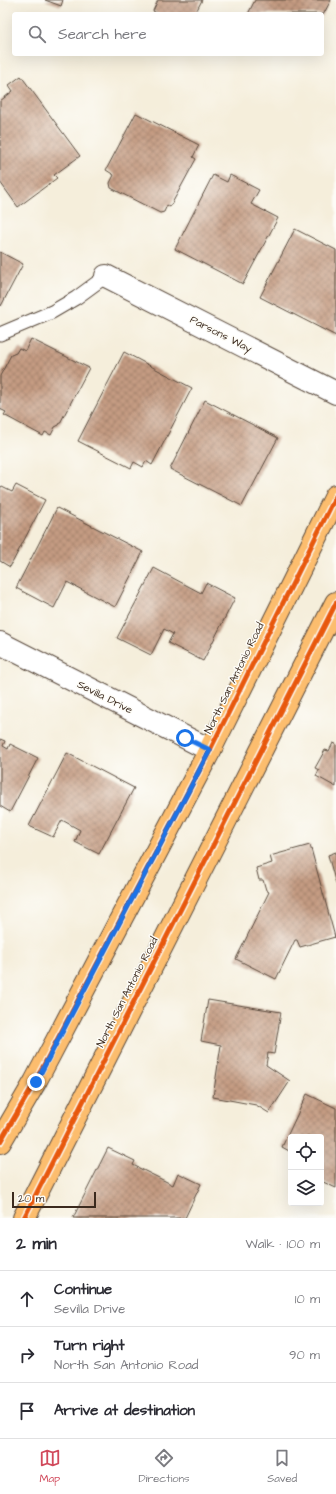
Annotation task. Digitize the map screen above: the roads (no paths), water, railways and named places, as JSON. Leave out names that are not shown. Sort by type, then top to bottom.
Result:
[{"type":"main road","name":"North San Antonio Road","points":[[0,1142],[36,1082],[210,750],[336,496]]},
{"type":"main road","name":"North San Antonio Road","points":[[24,1218],[336,603]]},
{"type":"street","name":"Parsons Way","points":[[106,276],[336,393]]},
{"type":"street","name":"Sevilla Drive","points":[[0,643],[210,750]]},
{"type":"lane","points":[[0,334],[52,312],[76,298],[106,276]]}]
